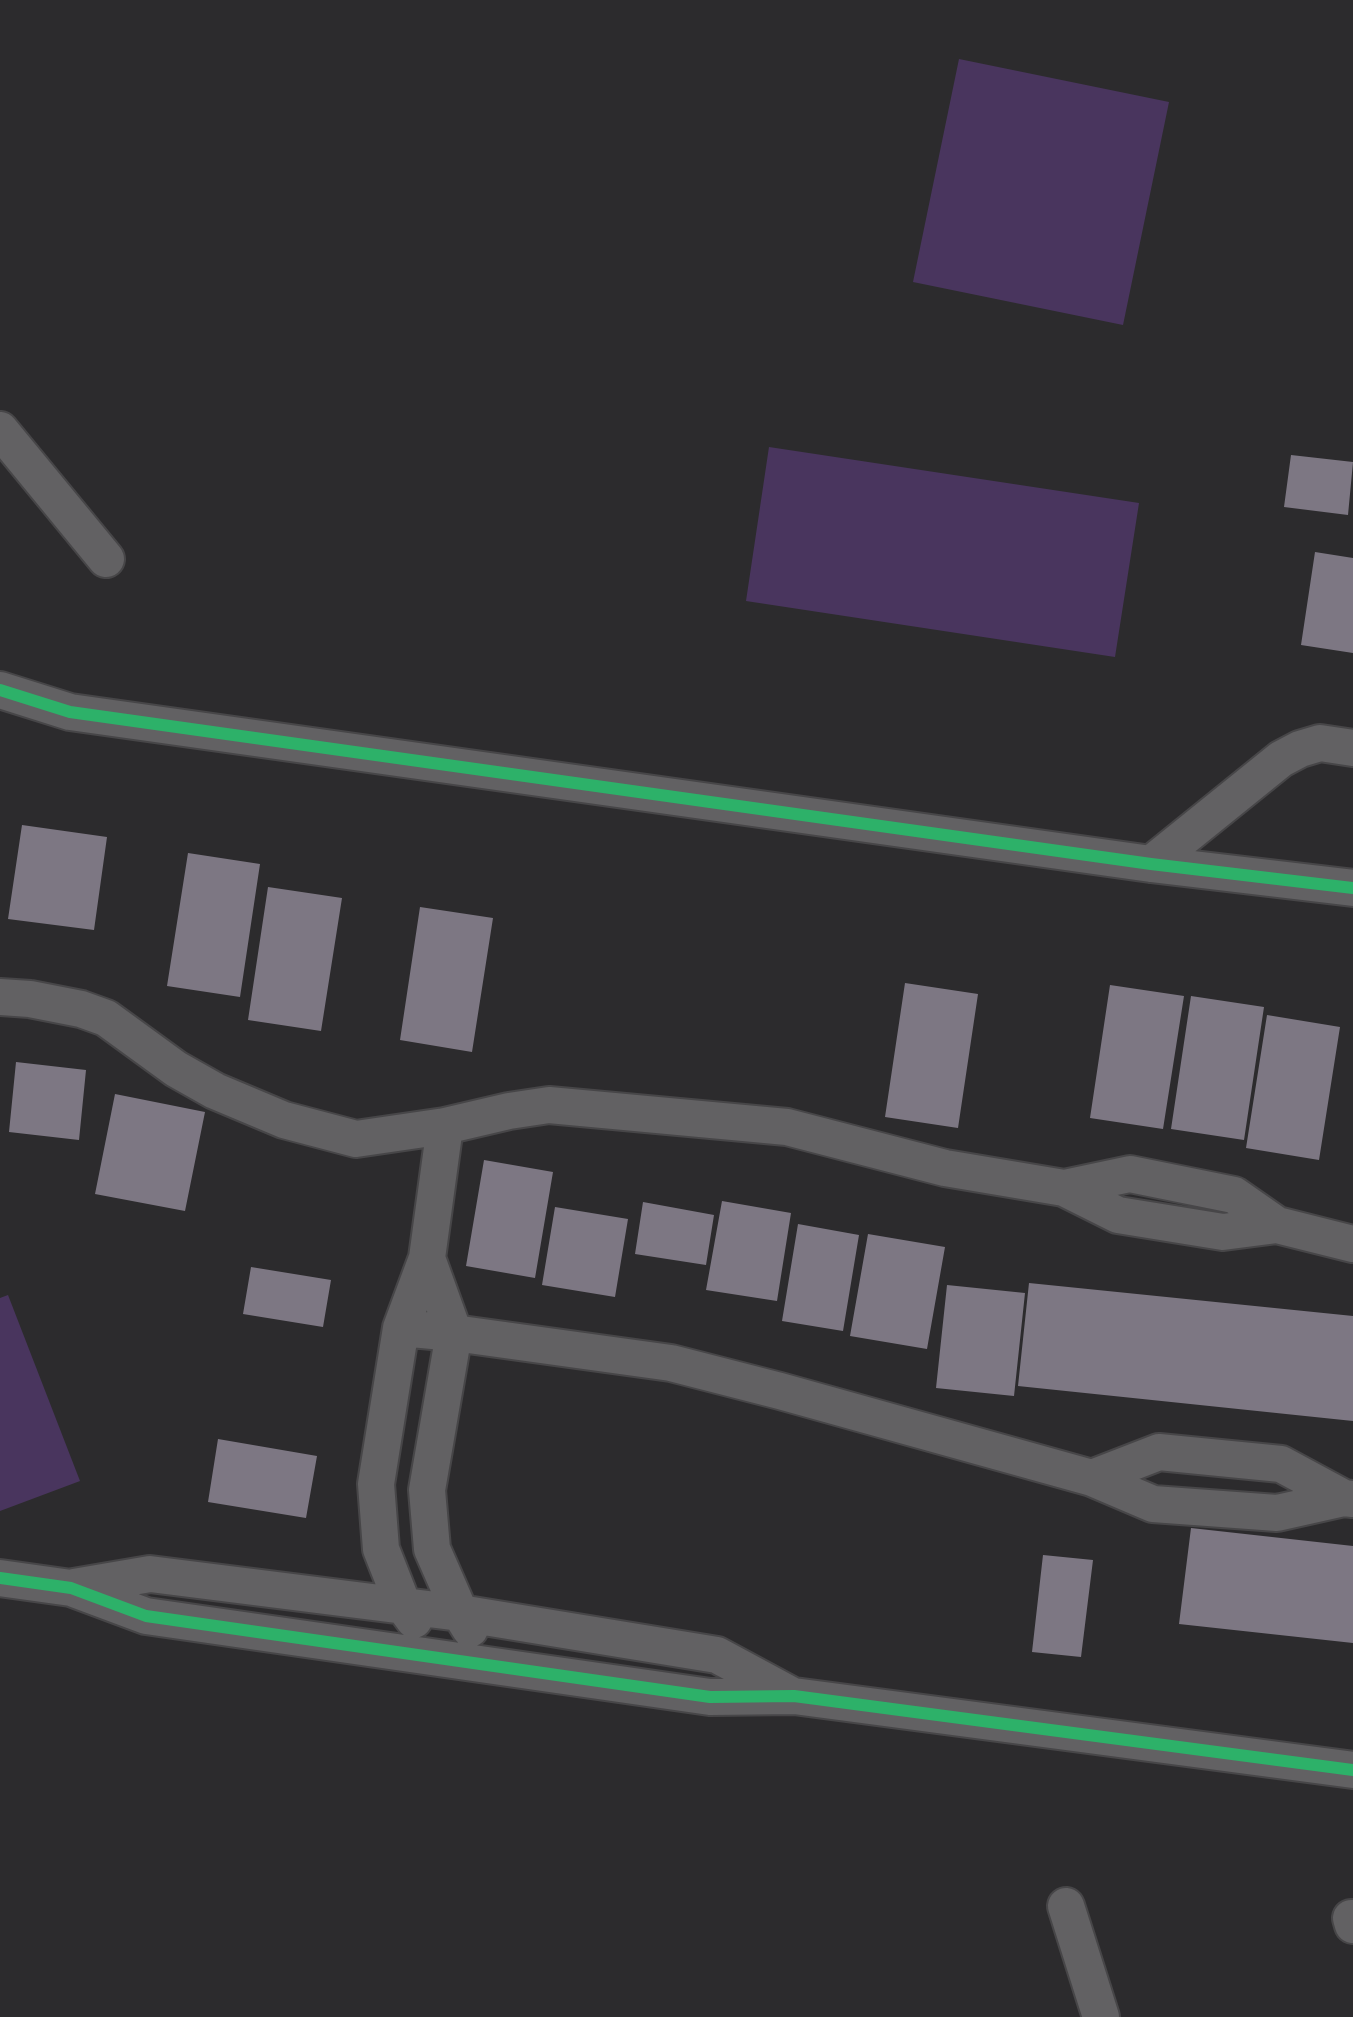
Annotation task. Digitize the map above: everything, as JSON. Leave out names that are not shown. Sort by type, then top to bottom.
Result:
[{"type":"street","points":[[0,430],[106,559]]},
{"type":"street","points":[[0,690],[70,712],[1151,864],[1353,888]]},
{"type":"street","points":[[1151,864],[1281,759],[1320,743],[1353,748]]},
{"type":"street","points":[[0,997],[30,999],[81,1009],[106,1018],[176,1069],[215,1091],[284,1120],[356,1139],[445,1126],[549,1105],[787,1127],[945,1168],[1064,1188],[1130,1174],[1234,1195],[1277,1225],[1353,1244]]},
{"type":"street","points":[[444,1659],[403,1605],[381,1549],[376,1484],[401,1328],[427,1258],[445,1126]]},
{"type":"street","points":[[427,1258],[454,1333],[427,1490],[432,1549],[460,1613],[491,1666]]},
{"type":"street","points":[[401,1328],[671,1363],[1092,1478],[1153,1504],[1277,1513],[1349,1498]]},
{"type":"street","points":[[383,1437],[434,1445]]},
{"type":"street","points":[[1092,1478],[1159,1452],[1281,1464],[1349,1498]]},
{"type":"street","points":[[71,1588],[150,1574],[460,1613],[717,1655],[794,1696]]},
{"type":"street","points":[[0,1578],[71,1588],[146,1616],[491,1666],[710,1697],[794,1696],[1353,1770]]},
{"type":"street","points":[[1066,1906],[1101,2017]]},
{"type":"shaded area","points":[[959,59],[1169,102],[1123,325],[913,282]]},
{"type":"shaded area","points":[[769,447],[1139,503],[1115,657],[746,601]]},
{"type":"shaded area","points":[[8,1295],[80,1481],[0,1511],[0,1298]]},
{"type":"building","points":[[1291,455],[1353,462],[1348,515],[1284,507]]},
{"type":"building","points":[[1315,552],[1353,558],[1353,653],[1301,645]]},
{"type":"building","points":[[22,825],[107,837],[94,930],[8,919]]},
{"type":"building","points":[[188,853],[260,864],[240,997],[167,986]]},
{"type":"building","points":[[268,887],[342,898],[321,1031],[248,1020]]},
{"type":"building","points":[[420,907],[493,918],[472,1052],[400,1040]]},
{"type":"building","points":[[905,983],[978,994],[958,1128],[885,1117]]},
{"type":"building","points":[[1110,985],[1184,996],[1163,1129],[1090,1118]]},
{"type":"building","points":[[1191,996],[1264,1007],[1244,1140],[1171,1129]]},
{"type":"building","points":[[1267,1015],[1340,1027],[1319,1160],[1246,1148]]},
{"type":"building","points":[[16,1062],[86,1070],[79,1140],[9,1132]]},
{"type":"building","points":[[115,1094],[205,1112],[185,1211],[95,1194]]},
{"type":"building","points":[[484,1160],[553,1172],[535,1278],[466,1266]]},
{"type":"building","points":[[722,1201],[791,1213],[777,1301],[706,1290]]},
{"type":"building","points":[[643,1202],[714,1215],[706,1265],[635,1254]]},
{"type":"building","points":[[555,1207],[628,1219],[615,1297],[542,1285]]},
{"type":"building","points":[[798,1224],[859,1235],[843,1331],[782,1321]]},
{"type":"building","points":[[868,1234],[945,1247],[927,1349],[850,1336]]},
{"type":"building","points":[[251,1267],[331,1280],[323,1327],[243,1314]]},
{"type":"building","points":[[1029,1283],[1353,1316],[1353,1421],[1018,1386]]},
{"type":"building","points":[[947,1285],[1025,1293],[1014,1396],[936,1388]]},
{"type":"building","points":[[218,1439],[317,1456],[306,1518],[208,1502]]},
{"type":"building","points":[[1191,1528],[1353,1546],[1353,1643],[1179,1624]]},
{"type":"building","points":[[1043,1555],[1093,1560],[1081,1657],[1032,1652]]},
{"type":"cycle path","points":[[0,690],[70,712],[1151,864],[1353,888]]},
{"type":"cycle path","points":[[0,1578],[71,1588],[146,1616],[710,1697],[794,1696],[1353,1770]]}]
